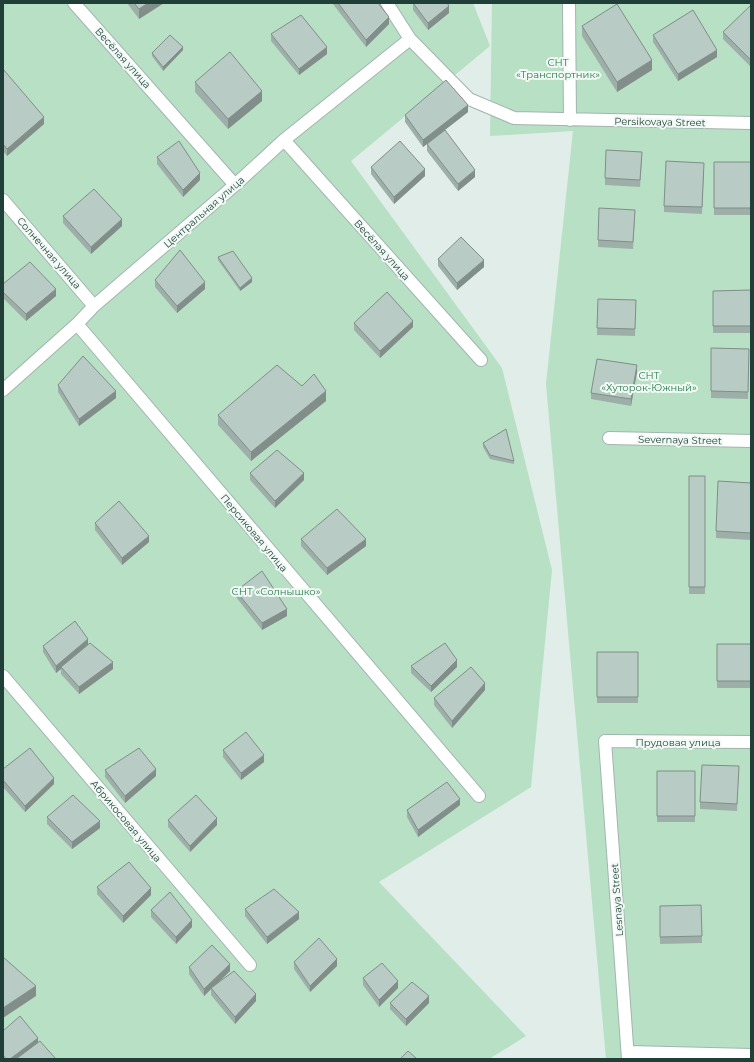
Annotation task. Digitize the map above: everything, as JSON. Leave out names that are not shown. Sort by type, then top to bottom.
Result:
[{"type":"street","name":"Весёлая улица","points":[[74,3],[235,186]]},
{"type":"street","name":"Persikovaya Street","points":[[387,3],[410,39],[469,99],[514,118],[751,123]]},
{"type":"street","points":[[569,3],[570,120]]},
{"type":"street","name":"Центральная улица","points":[[3,390],[77,324],[94,306],[235,186],[284,140],[410,39]]},
{"type":"street","name":"Весёлая улица","points":[[284,140],[481,360]]},
{"type":"street","name":"Солнечная улица","points":[[3,200],[94,306]]},
{"type":"street","name":"Персиковая улица","points":[[77,324],[479,796]]},
{"type":"street","name":"Severnaya Street","points":[[609,438],[751,441]]},
{"type":"street","name":"Абрикосовая улица","points":[[3,676],[250,965]]},
{"type":"street","name":"Прудовая улица","points":[[605,741],[751,742]]},
{"type":"street","name":"Lesnaya Street","points":[[605,741],[628,1055]]},
{"type":"street","points":[[628,1055],[751,1054]]},
{"type":"green space","name":"СНТ «Солнышко»","points":[[3,3],[473,3],[490,46],[351,161],[502,368],[552,570],[531,787],[379,882],[526,1036],[489,1059],[3,1059]]},
{"type":"green space","name":"СНТ «Хуторок-Южный»","points":[[492,3],[751,3],[751,1059],[606,1059],[546,384],[573,131],[490,136]]},
{"type":"building","points":[[134,3],[148,3],[139,9]]},
{"type":"building","points":[[338,3],[378,3],[389,17],[366,40]]},
{"type":"building","points":[[413,3],[447,3],[449,6],[428,23]]},
{"type":"building","points":[[617,4],[652,60],[617,82],[582,26]]},
{"type":"building","points":[[751,5],[751,60],[723,32]]},
{"type":"building","points":[[693,10],[717,50],[678,74],[653,35]]},
{"type":"building","points":[[301,15],[327,47],[299,69],[271,34]]},
{"type":"building","points":[[170,35],[183,47],[163,67],[152,53]]},
{"type":"building","points":[[230,52],[262,91],[228,119],[195,82]]},
{"type":"building","points":[[3,69],[44,117],[7,149],[3,144]]},
{"type":"building","points":[[446,80],[468,105],[423,140],[405,115]]},
{"type":"building","points":[[445,130],[475,170],[458,184],[427,144]]},
{"type":"building","points":[[179,141],[200,173],[183,190],[157,157]]},
{"type":"building","points":[[400,141],[425,169],[394,197],[371,167]]},
{"type":"building","points":[[606,150],[642,152],[640,180],[605,178]]},
{"type":"building","points":[[666,161],[704,163],[702,207],[664,206]]},
{"type":"building","points":[[714,162],[751,162],[751,208],[714,208]]},
{"type":"building","points":[[94,189],[122,219],[91,247],[63,216]]},
{"type":"building","points":[[599,208],[635,210],[633,242],[598,240]]},
{"type":"building","points":[[461,237],[484,260],[457,283],[438,259]]},
{"type":"building","points":[[180,250],[205,282],[177,306],[155,280]]},
{"type":"building","points":[[233,251],[252,278],[240,288],[218,257]]},
{"type":"building","points":[[30,262],[56,289],[26,314],[3,292],[3,284]]},
{"type":"building","points":[[751,290],[751,326],[713,326],[713,291]]},
{"type":"building","points":[[387,292],[413,321],[380,351],[354,323]]},
{"type":"building","points":[[598,299],[636,300],[635,329],[597,328]]},
{"type":"building","points":[[711,348],[749,349],[748,392],[711,391]]},
{"type":"building","points":[[83,356],[116,391],[79,419],[58,385]]},
{"type":"building","points":[[597,359],[637,365],[631,399],[591,393]]},
{"type":"building","points":[[277,365],[302,386],[314,374],[326,391],[251,452],[218,415]]},
{"type":"building","points":[[506,429],[514,461],[490,455],[483,443]]},
{"type":"building","points":[[277,450],[304,473],[275,501],[250,473]]},
{"type":"building","points":[[689,476],[705,476],[705,587],[689,587]]},
{"type":"building","points":[[718,481],[751,483],[751,533],[716,531]]},
{"type":"building","points":[[119,501],[149,536],[122,558],[95,523]]},
{"type":"building","points":[[337,509],[366,539],[327,568],[301,539]]},
{"type":"building","points":[[262,571],[287,609],[262,623],[236,591]]},
{"type":"building","points":[[75,621],[88,639],[56,666],[43,646]]},
{"type":"building","points":[[90,643],[113,662],[79,687],[61,667]]},
{"type":"building","points":[[445,643],[457,660],[431,686],[411,666]]},
{"type":"building","points":[[717,644],[751,644],[751,681],[717,681]]},
{"type":"building","points":[[597,652],[638,652],[638,697],[597,697]]},
{"type":"building","points":[[471,667],[485,683],[452,721],[434,698]]},
{"type":"building","points":[[246,732],[264,755],[241,773],[223,750]]},
{"type":"building","points":[[30,748],[54,778],[25,806],[3,780],[3,769]]},
{"type":"building","points":[[139,748],[156,769],[125,796],[105,770]]},
{"type":"building","points":[[702,765],[739,766],[737,804],[700,802]]},
{"type":"building","points":[[657,771],[695,771],[695,816],[657,816]]},
{"type":"building","points":[[447,782],[460,799],[418,830],[407,810]]},
{"type":"building","points":[[73,795],[100,821],[72,842],[47,817]]},
{"type":"building","points":[[196,795],[217,818],[190,846],[168,820]]},
{"type":"building","points":[[129,862],[151,888],[123,916],[97,887]]},
{"type":"building","points":[[274,889],[299,912],[267,937],[245,909]]},
{"type":"building","points":[[170,892],[192,920],[176,937],[151,910]]},
{"type":"building","points":[[701,905],[702,936],[660,937],[660,906]]},
{"type":"building","points":[[319,938],[337,959],[310,986],[294,962]]},
{"type":"building","points":[[212,945],[230,964],[204,989],[189,967]]},
{"type":"building","points":[[3,957],[36,986],[3,1008]]},
{"type":"building","points":[[382,963],[398,981],[379,1000],[363,978]]},
{"type":"building","points":[[234,971],[256,994],[235,1017],[211,988]]},
{"type":"building","points":[[412,982],[429,996],[406,1019],[390,1003]]},
{"type":"building","points":[[20,1016],[38,1038],[10,1059],[6,1059],[3,1055],[3,1031]]},
{"type":"building","points":[[40,1041],[56,1059],[16,1059]]},
{"type":"building","points":[[408,1051],[417,1059],[400,1059]]},
{"type":"park label","name":"СНТ «Транспортник»","points":[[558,68]]}]
